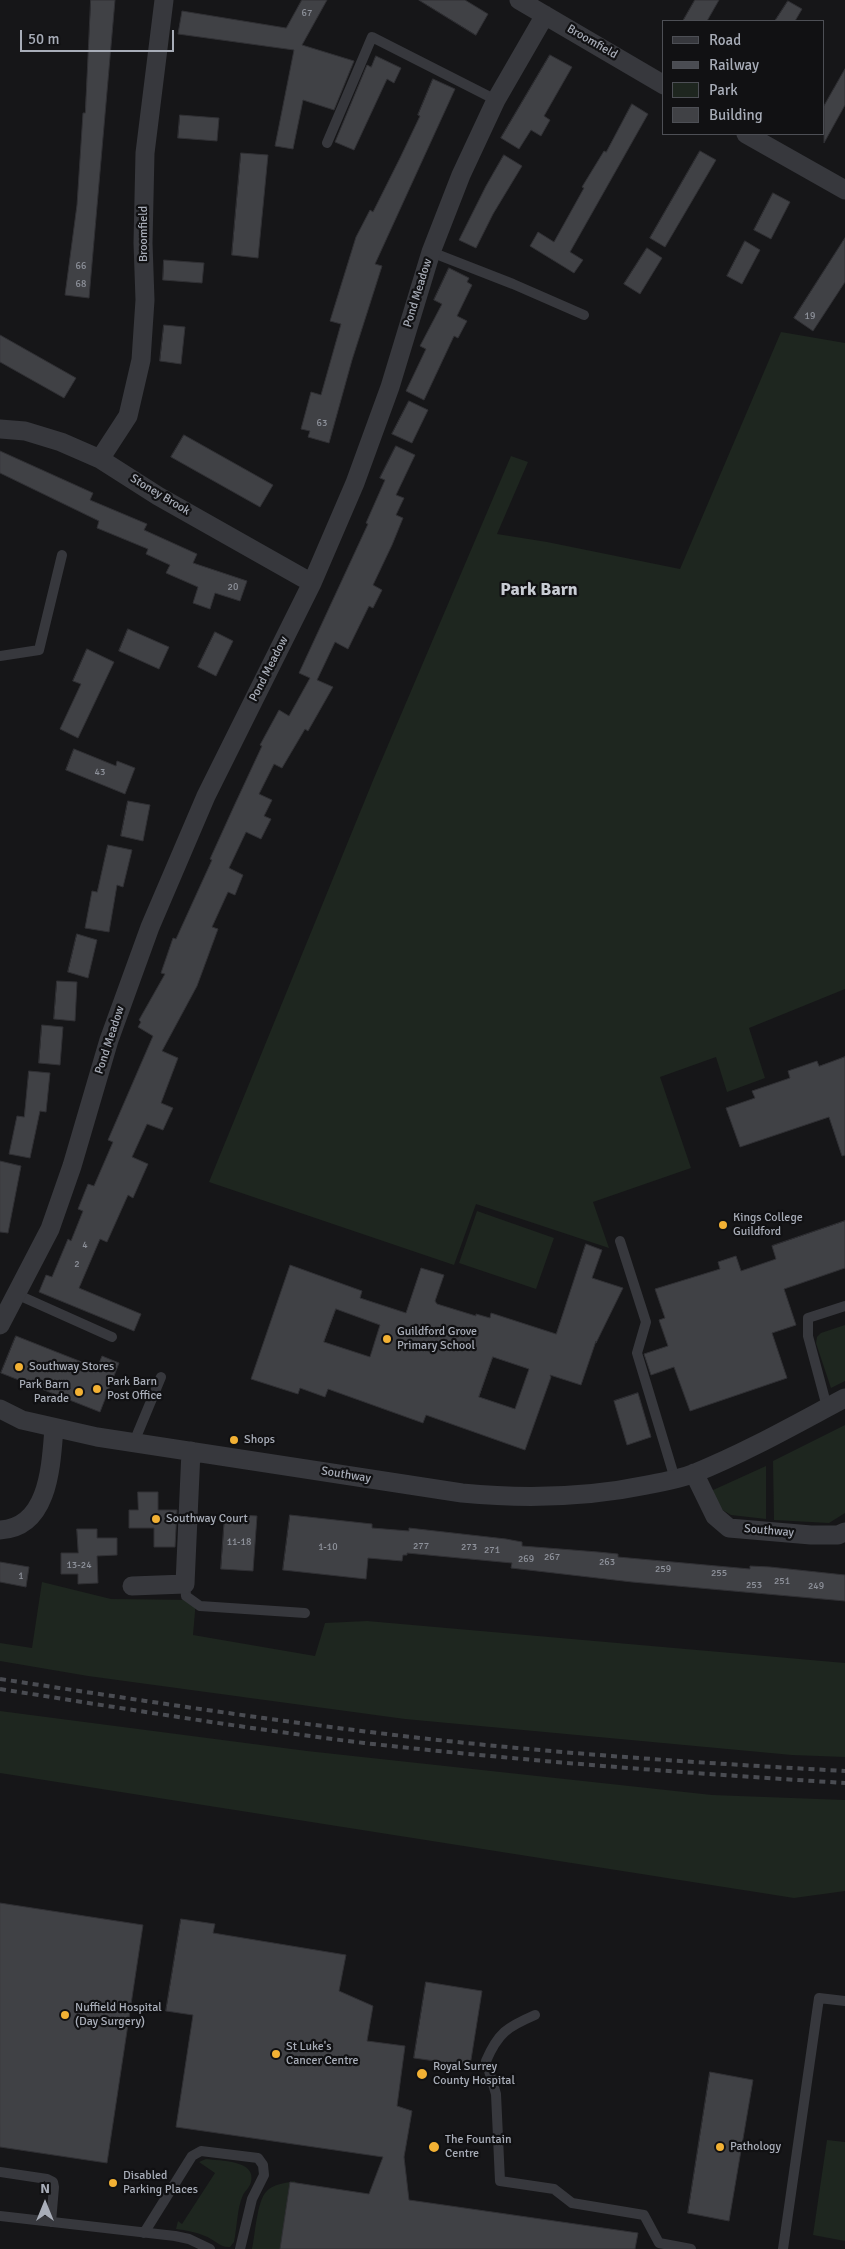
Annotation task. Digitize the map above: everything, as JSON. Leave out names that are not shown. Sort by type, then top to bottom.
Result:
[{"type":"street","name":"Broomfield","points":[[100,459],[128,416],[141,360],[146,300],[143,243],[145,153],[164,0]]},
{"type":"street","name":"Broomfield","points":[[519,0],[662,84]]},
{"type":"street","name":"Pond Meadow","points":[[0,1324],[50,1229],[72,1166],[109,1040],[150,927],[206,796],[312,583],[358,474],[390,386],[431,252],[461,175],[496,100],[545,15]]},
{"type":"street","points":[[748,135],[845,190]]},
{"type":"street","name":"Stoney Brook","points":[[0,429],[25,432],[61,442],[100,459],[158,496],[312,583]]},
{"type":"street","name":"Southway","points":[[0,1409],[22,1420],[54,1428],[134,1442],[452,1492],[513,1498],[592,1495],[675,1479],[694,1473],[772,1437],[845,1398]]},
{"type":"street","points":[[0,1530],[9,1529],[34,1515],[50,1473],[54,1428]]},
{"type":"street","points":[[132,1586],[185,1584],[191,1451]]},
{"type":"street","name":"Southway","points":[[694,1473],[715,1516],[729,1528],[812,1535],[838,1535],[845,1532]]},
{"type":"lane","points":[[326,143],[372,37],[496,100]]},
{"type":"lane","points":[[431,252],[513,284],[584,315]]},
{"type":"lane","points":[[0,656],[39,650],[62,555]]},
{"type":"lane","points":[[620,1241],[646,1322],[637,1353],[675,1479]]},
{"type":"lane","points":[[16,1294],[112,1337]]},
{"type":"lane","points":[[827,1408],[808,1336],[808,1318],[845,1306]]},
{"type":"lane","points":[[134,1442],[161,1377]]},
{"type":"lane","points":[[185,1584],[186,1596],[200,1606],[305,1613]]},
{"type":"lane","points":[[783,2249],[819,1998],[845,2001]]},
{"type":"lane","points":[[534,2015],[512,2025],[494,2043],[486,2061],[496,2094],[500,2181],[554,2189],[572,2203],[644,2215],[659,2243],[691,2249]]},
{"type":"lane","points":[[144,2233],[192,2156],[201,2151],[258,2158],[264,2165],[264,2175],[252,2199],[240,2249]]},
{"type":"lane","points":[[0,2172],[48,2179],[53,2182],[51,2222]]},
{"type":"lane","points":[[0,2216],[189,2239],[210,2249]]},
{"type":"green space","points":[[781,332],[845,343],[845,989],[749,1028],[765,1078],[727,1092],[716,1057],[660,1077],[691,1168],[593,1202],[609,1248],[476,1204],[454,1265],[209,1182],[374,778],[511,456],[528,462],[497,534],[547,542],[680,569]]},
{"type":"green space","points":[[477,1211],[554,1238],[536,1289],[459,1263]]},
{"type":"green space","points":[[845,1325],[845,1381],[831,1388],[816,1343],[817,1337],[821,1333]]},
{"type":"green space","points":[[845,1425],[845,1513],[829,1523],[774,1520],[773,1461]]},
{"type":"green space","points":[[766,1466],[766,1519],[731,1515],[721,1509],[711,1491]]},
{"type":"green space","points":[[42,1582],[111,1599],[196,1600],[193,1635],[315,1656],[325,1623],[367,1621],[845,1663],[845,1757],[792,1755],[405,1719],[88,1676],[0,1661],[0,1643],[32,1648]]},
{"type":"green space","points":[[0,1711],[307,1751],[712,1795],[845,1800],[845,1891],[794,1898],[0,1773]]},
{"type":"green space","points":[[827,2140],[845,2142],[845,2241],[813,2235]]},
{"type":"green space","points":[[206,2159],[236,2163],[248,2169],[251,2175],[250,2184],[241,2200],[234,2242],[230,2247],[223,2246],[198,2233],[176,2229],[178,2221],[182,2224],[215,2173],[199,2162]]},
{"type":"green space","points":[[295,2181],[285,2249],[252,2249],[258,2211],[263,2196],[272,2187]]},
{"type":"building","points":[[91,0],[115,0],[89,298],[65,295],[77,205],[83,113],[85,113]]},
{"type":"building","points":[[302,0],[327,0],[302,45],[354,61],[334,110],[303,100],[293,149],[275,146],[294,50],[178,34],[182,11],[286,28]]},
{"type":"building","points":[[419,0],[465,0],[488,14],[476,35]]},
{"type":"building","points":[[695,0],[719,0],[708,20],[684,20]]},
{"type":"building","points":[[788,1],[802,9],[796,20],[776,20]]},
{"type":"building","points":[[550,55],[572,67],[544,116],[550,120],[541,136],[531,130],[519,149],[501,138]]},
{"type":"building","points":[[376,56],[401,68],[394,83],[387,79],[354,150],[335,142],[367,65],[371,67]]},
{"type":"building","points":[[845,69],[845,105],[824,143],[825,104]]},
{"type":"building","points":[[433,79],[455,89],[375,264],[382,266],[352,360],[329,443],[308,437],[310,431],[301,429],[311,392],[321,395],[341,324],[330,321],[356,237],[370,210],[373,212],[400,158],[420,116],[418,115]]},
{"type":"building","points":[[632,104],[648,114],[570,252],[583,260],[574,273],[530,246],[538,232],[554,242],[584,188],[582,187],[604,151],[606,152]]},
{"type":"building","points":[[180,115],[219,118],[217,141],[178,138]]},
{"type":"building","points":[[700,151],[716,160],[665,247],[650,238]]},
{"type":"building","points":[[241,153],[268,155],[258,258],[232,255]]},
{"type":"building","points":[[504,155],[522,166],[493,214],[476,248],[459,240]]},
{"type":"building","points":[[773,193],[790,202],[771,239],[754,230]]},
{"type":"building","points":[[845,238],[845,282],[813,331],[794,318]]},
{"type":"building","points":[[745,241],[760,250],[742,284],[727,276]]},
{"type":"building","points":[[647,248],[662,258],[640,294],[624,284]]},
{"type":"building","points":[[164,260],[204,263],[202,283],[163,280]]},
{"type":"building","points":[[449,268],[469,278],[467,282],[472,285],[457,316],[467,321],[458,338],[454,336],[424,400],[406,391],[426,349],[420,346],[442,304],[434,300]]},
{"type":"building","points":[[164,325],[185,327],[181,364],[160,361]]},
{"type":"building","points":[[0,335],[76,378],[64,398],[0,362]]},
{"type":"building","points":[[409,401],[428,410],[412,443],[392,434]]},
{"type":"building","points":[[184,435],[273,485],[260,507],[171,457]]},
{"type":"building","points":[[396,446],[415,455],[396,495],[404,498],[396,515],[403,518],[373,585],[382,590],[373,608],[369,606],[348,649],[335,642],[317,680],[333,687],[308,731],[305,729],[282,768],[274,764],[259,794],[272,800],[264,816],[271,819],[261,839],[246,832],[229,868],[243,875],[235,895],[228,892],[212,927],[218,929],[197,986],[162,1051],[178,1058],[161,1103],[173,1108],[163,1130],[147,1124],[132,1157],[148,1164],[133,1198],[128,1195],[107,1242],[100,1239],[79,1288],[141,1314],[134,1331],[39,1292],[46,1275],[52,1277],[68,1239],[71,1241],[83,1211],[78,1209],[88,1184],[94,1186],[113,1142],[108,1140],[153,1036],[138,1027],[141,1022],[139,1020],[165,974],[161,973],[173,938],[176,939],[212,860],[210,859],[262,746],[260,745],[279,710],[289,716],[310,678],[299,673],[368,524],[366,523],[385,480],[380,478]]},
{"type":"building","points":[[0,451],[93,493],[90,500],[147,524],[144,530],[197,554],[193,563],[247,581],[240,601],[215,593],[210,609],[193,603],[198,587],[166,573],[170,565],[146,554],[148,549],[97,528],[99,521],[0,473]]},
{"type":"building","points":[[128,629],[169,647],[159,669],[119,651]]},
{"type":"building","points":[[215,632],[233,641],[216,676],[198,667]]},
{"type":"building","points":[[87,649],[114,662],[78,738],[60,729],[81,684],[73,681]]},
{"type":"building","points":[[74,749],[116,766],[117,761],[135,768],[125,794],[66,770]]},
{"type":"building","points":[[128,801],[150,805],[143,841],[121,836]]},
{"type":"building","points":[[108,845],[132,850],[123,887],[117,885],[109,932],[85,928],[92,891],[97,892]]},
{"type":"building","points":[[77,934],[97,940],[88,978],[68,972]]},
{"type":"building","points":[[57,981],[77,982],[75,1021],[54,1019]]},
{"type":"building","points":[[42,1025],[63,1027],[60,1065],[39,1063]]},
{"type":"building","points":[[845,1057],[845,1155],[842,1156],[829,1117],[740,1147],[726,1108],[755,1098],[752,1091],[790,1078],[788,1071],[817,1061],[819,1066]]},
{"type":"building","points":[[29,1071],[50,1073],[46,1112],[40,1111],[30,1158],[9,1154],[17,1116],[24,1117]]},
{"type":"building","points":[[0,1161],[21,1166],[8,1233],[0,1232]]},
{"type":"building","points":[[845,1221],[845,1268],[784,1289],[796,1325],[772,1333],[787,1378],[690,1411],[674,1367],[651,1375],[644,1354],[668,1346],[659,1320],[665,1318],[655,1289],[720,1269],[718,1262],[736,1256],[741,1271],[776,1259],[772,1246]]},
{"type":"building","points":[[586,1244],[602,1250],[592,1278],[623,1288],[596,1343],[596,1341],[581,1385],[550,1375],[551,1377],[525,1450],[426,1415],[423,1423],[328,1389],[325,1397],[300,1388],[298,1394],[251,1379],[290,1265],[362,1291],[360,1298],[406,1313],[421,1268],[444,1275],[435,1301],[437,1304],[476,1316],[476,1314],[490,1318],[491,1313],[556,1334]],"holes":[[[336,1309],[380,1325],[370,1357],[324,1342]],[[493,1357],[529,1369],[515,1409],[479,1397]]]},
{"type":"building","name":"Park Barn Parade","points":[[16,1336],[97,1368],[102,1356],[119,1363],[100,1412],[1,1373]]},
{"type":"building","points":[[638,1393],[651,1437],[627,1445],[614,1401]]},
{"type":"building","name":"Southway Court","points":[[138,1492],[158,1492],[158,1510],[177,1510],[175,1547],[154,1547],[154,1528],[129,1528],[129,1510],[138,1510]]},
{"type":"building","points":[[225,1514],[257,1516],[253,1571],[221,1569]]},
{"type":"building","points":[[290,1515],[372,1524],[372,1528],[409,1531],[409,1528],[506,1539],[522,1542],[522,1546],[618,1554],[618,1557],[750,1569],[750,1566],[770,1567],[845,1575],[845,1601],[632,1582],[511,1568],[512,1563],[407,1553],[407,1555],[403,1555],[402,1561],[368,1558],[366,1579],[283,1570]]},
{"type":"building","points":[[77,1529],[97,1529],[97,1538],[117,1538],[117,1555],[97,1556],[98,1583],[78,1584],[78,1574],[61,1574],[61,1553],[78,1553]]},
{"type":"building","points":[[0,1562],[29,1567],[26,1587],[0,1582]]},
{"type":"building","name":"Nuffield Hospital (Day Surgery)","points":[[0,1903],[143,1925],[107,2163],[0,2147]]},
{"type":"building","name":"St Luke's Cancer Centre","points":[[181,1919],[215,1924],[213,1933],[346,1955],[339,1991],[373,2006],[367,2041],[405,2046],[397,2106],[412,2111],[404,2157],[409,2200],[638,2233],[635,2249],[280,2249],[290,2182],[369,2194],[383,2157],[176,2127],[193,2015],[166,2011]]},
{"type":"building","points":[[426,1982],[482,1991],[470,2066],[414,2058]]},
{"type":"building","name":"Pathology","points":[[710,2072],[753,2080],[729,2221],[688,2213]]},
{"type":"railway","points":[[0,1679],[258,1717],[452,1742],[640,1758],[845,1771]]},
{"type":"railway","points":[[0,1689],[364,1743],[604,1766],[845,1783]]},
{"type":"place","name":"Kings College Guildford","points":[[723,1225]]},
{"type":"place","name":"Guildford Grove Primary School","points":[[387,1339]]},
{"type":"place","name":"Southway Stores","points":[[19,1367]]},
{"type":"place","name":"Park Barn Post Office","points":[[97,1389]]},
{"type":"place","name":"Park Barn Parade","points":[[79,1392]]},
{"type":"place","name":"Shops","points":[[234,1440]]},
{"type":"place","name":"Southway Court","points":[[156,1519]]},
{"type":"place","name":"Nuffield Hospital (Day Surgery)","points":[[65,2015]]},
{"type":"place","name":"St Luke's Cancer Centre","points":[[276,2054]]},
{"type":"place","name":"Royal Surrey County Hospital","points":[[422,2074]]},
{"type":"place","name":"The Fountain Centre","points":[[434,2147]]},
{"type":"place","name":"Pathology","points":[[720,2147]]},
{"type":"place","name":"Disabled Parking Places","points":[[113,2183]]},
{"type":"district","name":"Park Barn","points":[[539,590]]}]
